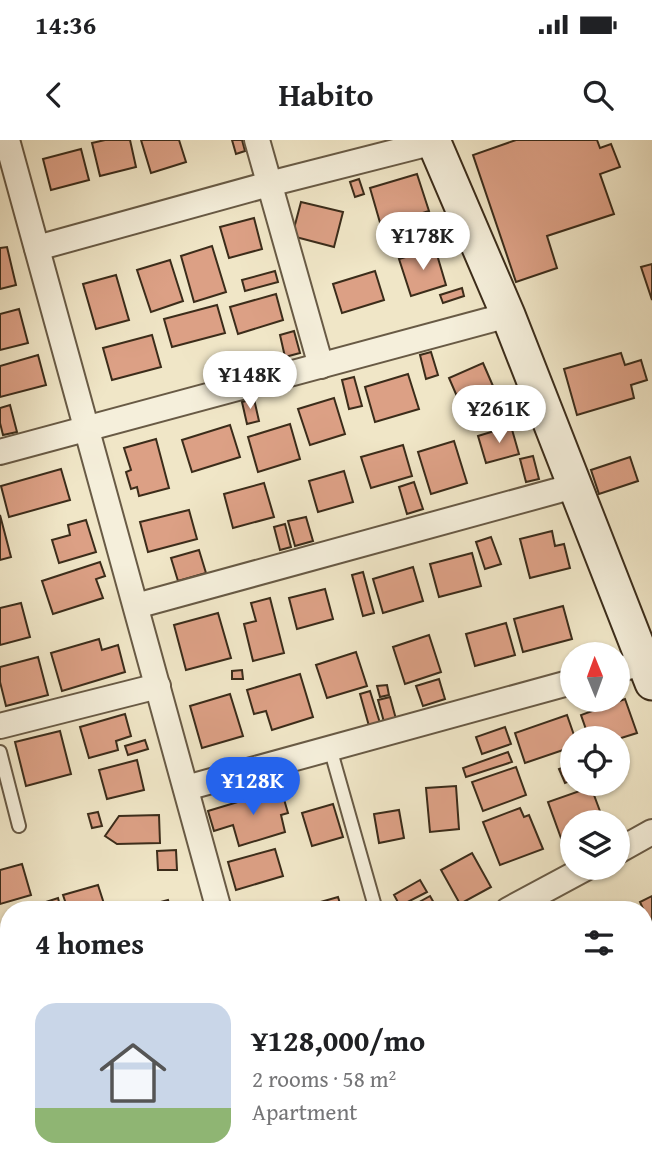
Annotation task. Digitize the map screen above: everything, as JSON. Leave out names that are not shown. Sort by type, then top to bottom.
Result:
[{"type":"street","points":[[8,140],[217,901]]},
{"type":"street","points":[[257,140],[321,366]]},
{"type":"street","points":[[37,248],[433,141],[508,315],[574,486],[638,672]]},
{"type":"street","points":[[0,452],[508,315]]},
{"type":"street","points":[[136,606],[574,486]]},
{"type":"street","points":[[186,788],[560,685]]},
{"type":"street","points":[[0,726],[158,686]]},
{"type":"street","points":[[630,844],[652,832]]},
{"type":"street","points":[[525,901],[564,880]]},
{"type":"lane","points":[[330,748],[373,901]]},
{"type":"lane","points":[[0,752],[19,826]]},
{"type":"building","points":[[130,140],[136,167],[100,176],[92,143]]},
{"type":"building","points":[[141,140],[179,140],[186,162],[151,173]]},
{"type":"building","points":[[232,140],[242,140],[245,151],[236,154]]},
{"type":"building","points":[[516,140],[597,140],[600,148],[611,144],[620,167],[600,174],[614,214],[547,236],[557,268],[516,282],[473,155]]},
{"type":"building","points":[[81,149],[89,180],[51,190],[43,159]]},
{"type":"building","points":[[417,174],[429,211],[381,226],[370,188]]},
{"type":"building","points":[[359,179],[364,194],[355,197],[350,182]]},
{"type":"building","points":[[301,202],[343,212],[334,247],[292,236]]},
{"type":"building","points":[[254,218],[262,249],[229,258],[220,227]]},
{"type":"building","points":[[212,246],[226,292],[194,302],[181,256]]},
{"type":"building","points":[[7,247],[16,285],[0,289],[0,248]]},
{"type":"building","points":[[435,248],[446,285],[411,296],[399,259]]},
{"type":"building","points":[[170,260],[183,301],[151,312],[137,270]]},
{"type":"building","points":[[652,264],[652,300],[641,267]]},
{"type":"building","points":[[275,271],[278,282],[245,291],[242,280]]},
{"type":"building","points":[[375,271],[384,300],[342,313],[333,284]]},
{"type":"building","points":[[116,275],[129,320],[96,329],[83,284]]},
{"type":"building","points":[[462,288],[464,296],[443,303],[440,295]]},
{"type":"building","points":[[276,294],[283,320],[238,334],[230,307]]},
{"type":"building","points":[[217,305],[225,333],[172,347],[164,319]]},
{"type":"building","points":[[19,309],[28,343],[0,350],[0,314]]},
{"type":"building","points":[[294,331],[300,353],[285,357],[280,335]]},
{"type":"building","points":[[152,335],[161,367],[112,380],[103,348]]},
{"type":"building","points":[[431,352],[438,375],[426,379],[420,355]]},
{"type":"building","points":[[621,353],[625,365],[641,360],[647,380],[631,385],[634,398],[577,415],[564,369]]},
{"type":"building","points":[[38,355],[46,385],[0,397],[0,366]]},
{"type":"building","points":[[483,363],[503,409],[469,424],[449,378]]},
{"type":"building","points":[[408,374],[419,409],[375,422],[365,387]]},
{"type":"building","points":[[354,377],[362,406],[349,409],[342,380]]},
{"type":"building","points":[[334,398],[345,434],[310,445],[298,409]]},
{"type":"building","points":[[254,399],[259,421],[247,424],[242,402]]},
{"type":"building","points":[[10,405],[17,432],[3,435],[0,408]]},
{"type":"building","points":[[290,424],[300,459],[258,472],[248,437]]},
{"type":"building","points":[[230,425],[240,457],[192,472],[182,440]]},
{"type":"building","points":[[511,426],[519,454],[486,463],[478,436]]},
{"type":"building","points":[[156,439],[169,488],[139,496],[137,487],[131,489],[126,472],[131,470],[124,448]]},
{"type":"building","points":[[454,441],[467,483],[431,494],[418,452]]},
{"type":"building","points":[[403,445],[412,476],[371,488],[361,457]]},
{"type":"building","points":[[533,456],[539,479],[526,482],[520,459]]},
{"type":"building","points":[[630,457],[638,481],[599,494],[591,470]]},
{"type":"building","points":[[61,469],[70,500],[9,517],[1,486]]},
{"type":"building","points":[[344,471],[353,502],[318,512],[309,481]]},
{"type":"building","points":[[414,482],[423,509],[407,514],[399,487]]},
{"type":"building","points":[[264,483],[274,517],[233,528],[224,494]]},
{"type":"building","points":[[189,510],[197,539],[148,552],[140,522]]},
{"type":"building","points":[[0,515],[11,557],[0,560]]},
{"type":"building","points":[[306,517],[313,541],[295,546],[288,521]]},
{"type":"building","points":[[86,520],[96,552],[59,563],[52,540],[70,535],[68,525]]},
{"type":"building","points":[[285,524],[291,547],[280,550],[274,527]]},
{"type":"building","points":[[552,531],[555,546],[564,544],[570,568],[530,578],[520,539]]},
{"type":"building","points":[[491,537],[501,564],[485,569],[476,542]]},
{"type":"building","points":[[199,550],[206,573],[178,581],[171,558]]},
{"type":"building","points":[[472,553],[481,586],[439,597],[430,564]]},
{"type":"building","points":[[100,562],[105,576],[96,579],[103,598],[53,614],[42,581]]},
{"type":"building","points":[[413,567],[423,601],[383,613],[373,579]]},
{"type":"building","points":[[363,572],[374,613],[363,616],[352,575]]},
{"type":"building","points":[[325,589],[333,619],[297,629],[289,598]]},
{"type":"building","points":[[270,598],[284,653],[253,661],[244,624],[256,621],[251,603]]},
{"type":"building","points":[[21,603],[30,637],[0,645],[0,608]]},
{"type":"building","points":[[563,606],[572,639],[523,652],[514,619]]},
{"type":"building","points":[[218,613],[231,658],[186,670],[174,625]]},
{"type":"building","points":[[506,623],[515,655],[475,666],[466,634]]},
{"type":"building","points":[[429,635],[441,672],[405,684],[393,647]]},
{"type":"building","points":[[99,639],[102,650],[118,645],[125,672],[62,691],[51,653]]},
{"type":"building","points":[[356,652],[367,686],[327,698],[316,665]]},
{"type":"building","points":[[38,657],[48,695],[6,706],[0,682],[0,667]]},
{"type":"building","points":[[242,670],[243,679],[232,679],[232,671]]},
{"type":"building","points":[[300,674],[313,717],[272,730],[266,711],[254,714],[247,690]]},
{"type":"building","points":[[439,679],[445,699],[423,706],[416,686]]},
{"type":"building","points":[[387,685],[389,695],[380,697],[377,686]]},
{"type":"building","points":[[370,691],[380,723],[369,726],[360,694]]},
{"type":"building","points":[[230,694],[243,736],[202,748],[190,706]]},
{"type":"building","points":[[390,697],[396,719],[384,722],[378,700]]},
{"type":"building","points":[[589,712],[630,712],[637,733],[630,735],[630,726],[585,726],[581,715]]},
{"type":"building","points":[[125,714],[131,736],[116,741],[118,750],[89,758],[80,727]]},
{"type":"building","points":[[567,715],[571,726],[560,726],[560,751],[525,763],[515,733]]},
{"type":"building","points":[[505,727],[511,744],[482,754],[476,737]]},
{"type":"building","points":[[60,731],[71,774],[26,786],[15,742]]},
{"type":"building","points":[[145,740],[148,749],[128,755],[125,746]]},
{"type":"building","points":[[508,752],[512,762],[466,777],[463,768]]},
{"type":"building","points":[[137,760],[144,790],[107,799],[99,770]]},
{"type":"building","points":[[516,767],[526,795],[483,811],[472,782]]},
{"type":"building","points":[[456,786],[459,829],[430,832],[426,788]]},
{"type":"building","points":[[281,789],[288,813],[281,815],[285,832],[239,846],[233,825],[214,831],[208,811]]},
{"type":"building","points":[[565,796],[594,796],[600,810],[560,810],[560,835],[548,802]]},
{"type":"building","points":[[333,804],[343,837],[312,846],[302,813]]},
{"type":"building","points":[[520,808],[524,817],[529,815],[543,849],[500,865],[483,822]]},
{"type":"building","points":[[399,810],[404,838],[379,843],[374,814]]},
{"type":"building","points":[[98,812],[102,826],[92,828],[88,814]]},
{"type":"building","points":[[159,815],[160,843],[117,844],[105,836],[119,816]]},
{"type":"building","points":[[275,849],[283,876],[236,890],[228,862]]},
{"type":"building","points":[[176,850],[177,870],[158,870],[157,851]]},
{"type":"building","points":[[472,853],[491,887],[465,901],[458,901],[441,870]]},
{"type":"building","points":[[22,864],[31,895],[0,901],[0,870]]},
{"type":"building","points":[[420,880],[427,892],[410,901],[397,901],[394,895]]},
{"type":"building","points":[[98,885],[103,901],[65,901],[63,895]]}]
